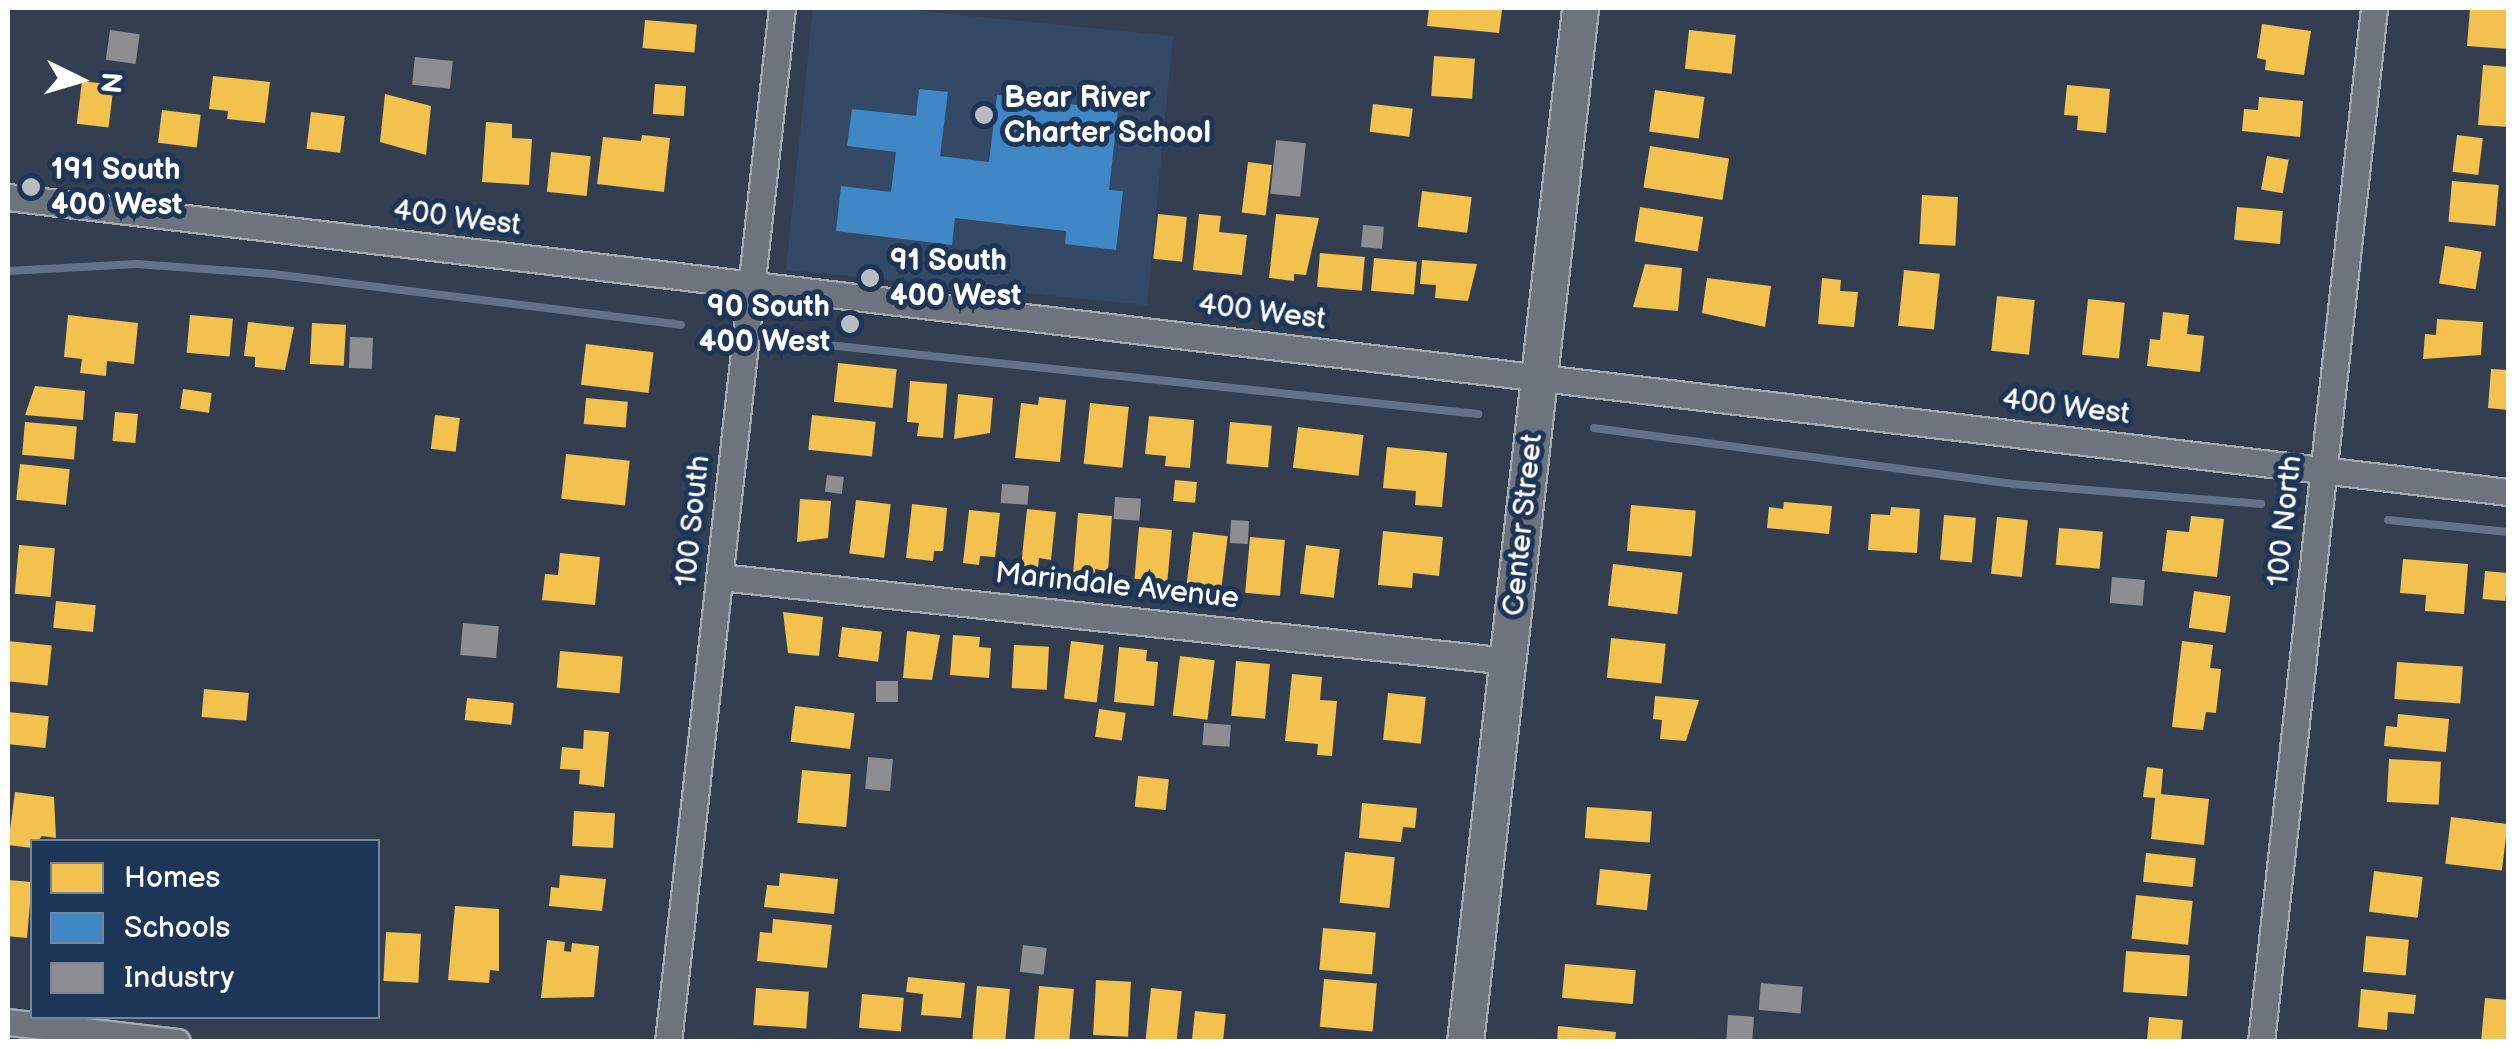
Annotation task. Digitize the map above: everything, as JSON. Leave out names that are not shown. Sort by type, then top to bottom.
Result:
[{"type":"street","name":"100 South","points":[[668,1042],[782,8]]},
{"type":"street","name":"Center Street","points":[[1465,1042],[1580,8]]},
{"type":"street","name":"100 North","points":[[2261,1042],[2374,8]]},
{"type":"street","name":"400 West","points":[[8,198],[2508,492]]},
{"type":"street","name":"Marindale Avenue","points":[[720,577],[1508,661]]},
{"type":"street","points":[[8,1022],[176,1042]]},
{"type":"shaded area","name":"Bear River Charter School","points":[[813,8],[890,8],[1173,36],[1147,305],[786,270]]},
{"type":"building: Homes","points":[[1429,8],[1502,10],[1499,33],[1427,26]]},
{"type":"building: Homes","points":[[2470,8],[2508,8],[2508,49],[2467,46]]},
{"type":"building: Homes","points":[[645,20],[697,25],[694,52],[643,48]]},
{"type":"building: Homes","points":[[2262,24],[2311,31],[2304,75],[2265,70],[2266,60],[2257,58]]},
{"type":"building: Homes","points":[[1689,30],[1736,35],[1732,74],[1685,69]]},
{"type":"building: Homes","points":[[1434,56],[1475,59],[1472,99],[1431,96]]},
{"type":"building: Homes","points":[[2483,65],[2508,67],[2508,127],[2478,125]]},
{"type":"building: Homes","points":[[213,76],[270,82],[265,123],[227,119],[228,111],[209,109]]},
{"type":"building: Homes","points":[[82,81],[114,85],[109,128],[77,124]]},
{"type":"building: Homes","points":[[655,84],[686,86],[684,116],[653,114]]},
{"type":"building: Homes","points":[[2067,85],[2110,89],[2106,133],[2077,130],[2078,116],[2064,115]]},
{"type":"building: Homes","points":[[1655,90],[1705,97],[1699,139],[1649,132]]},
{"type":"building: Homes","points":[[385,94],[431,106],[426,155],[380,142]]},
{"type":"building: Homes","points":[[2259,97],[2303,101],[2300,137],[2242,131],[2244,109],[2258,110]]},
{"type":"building: Homes","points":[[1373,104],[1413,109],[1409,137],[1370,132]]},
{"type":"building: Homes","points":[[162,110],[201,115],[197,148],[158,143]]},
{"type":"building: Homes","points":[[311,112],[345,116],[340,153],[306,149]]},
{"type":"building: Homes","points":[[486,122],[512,124],[512,138],[532,139],[529,185],[482,182]]},
{"type":"building: Homes","points":[[642,135],[670,138],[664,192],[597,184],[603,137],[641,141]]},
{"type":"building: Homes","points":[[2457,135],[2483,138],[2478,175],[2452,172]]},
{"type":"building: Homes","points":[[1650,146],[1729,159],[1722,200],[1643,187]]},
{"type":"building: Homes","points":[[551,152],[591,156],[587,196],[547,192]]},
{"type":"building: Homes","points":[[2267,156],[2289,160],[2283,193],[2261,189]]},
{"type":"building: Homes","points":[[1248,162],[1272,165],[1266,216],[1242,213]]},
{"type":"building: Homes","points":[[2452,181],[2499,185],[2495,226],[2448,222]]},
{"type":"building: Homes","points":[[1422,191],[1472,197],[1467,233],[1418,227]]},
{"type":"building: Homes","points":[[1922,195],[1958,197],[1955,246],[1919,244]]},
{"type":"building: Homes","points":[[1640,207],[1703,217],[1698,252],[1635,242]]},
{"type":"building: Homes","points":[[2237,207],[2283,211],[2280,244],[2234,240]]},
{"type":"building: Homes","points":[[1158,214],[1187,217],[1182,262],[1153,259]]},
{"type":"building: Homes","points":[[1199,214],[1221,216],[1219,232],[1247,235],[1242,275],[1193,270]]},
{"type":"building: Homes","points":[[1276,214],[1319,218],[1306,275],[1294,274],[1294,281],[1269,278]]},
{"type":"building: Homes","points":[[2445,246],[2482,252],[2476,289],[2439,284]]},
{"type":"building: Homes","points":[[1320,253],[1365,257],[1362,291],[1317,287]]},
{"type":"building: Homes","points":[[1374,258],[1417,262],[1414,295],[1371,291]]},
{"type":"building: Homes","points":[[1422,260],[1477,264],[1468,301],[1435,298],[1436,285],[1420,284]]},
{"type":"building: Homes","points":[[1645,264],[1682,268],[1678,311],[1633,307]]},
{"type":"building: Homes","points":[[1904,270],[1940,274],[1934,329],[1898,326]]},
{"type":"building: Homes","points":[[1707,278],[1771,286],[1765,327],[1702,313]]},
{"type":"building: Homes","points":[[1822,278],[1841,280],[1840,291],[1858,292],[1854,327],[1818,324]]},
{"type":"building: Homes","points":[[1997,296],[2035,300],[2029,355],[1991,351]]},
{"type":"building: Homes","points":[[2088,299],[2125,303],[2119,359],[2082,355]]},
{"type":"building: Homes","points":[[2163,312],[2189,315],[2187,334],[2204,336],[2200,372],[2147,366],[2150,339],[2160,340]]},
{"type":"building: Homes","points":[[68,315],[138,323],[134,364],[107,361],[106,376],[80,373],[82,359],[64,357]]},
{"type":"building: Homes","points":[[190,315],[233,319],[230,357],[187,353]]},
{"type":"building: Homes","points":[[2437,319],[2483,322],[2481,355],[2423,359],[2425,334],[2436,335]]},
{"type":"building: Homes","points":[[248,322],[294,327],[285,370],[255,367],[255,357],[244,356]]},
{"type":"building: Homes","points":[[312,323],[346,325],[344,366],[310,364]]},
{"type":"building: Homes","points":[[586,344],[653,352],[648,393],[581,385]]},
{"type":"building: Homes","points":[[838,363],[897,369],[893,408],[834,402]]},
{"type":"building: Homes","points":[[2491,369],[2508,370],[2508,410],[2488,408]]},
{"type":"building: Homes","points":[[910,381],[947,384],[943,438],[917,436],[919,423],[907,422]]},
{"type":"building: Homes","points":[[35,386],[85,391],[83,420],[25,415]]},
{"type":"building: Homes","points":[[183,389],[212,393],[209,413],[180,409]]},
{"type":"building: Homes","points":[[958,394],[993,398],[990,433],[954,439]]},
{"type":"building: Homes","points":[[1039,397],[1066,400],[1060,462],[1015,458],[1021,403],[1038,405]]},
{"type":"building: Homes","points":[[586,398],[628,402],[626,428],[584,424]]},
{"type":"building: Homes","points":[[1090,403],[1129,407],[1122,468],[1084,464]]},
{"type":"building: Homes","points":[[115,412],[138,414],[135,443],[112,441]]},
{"type":"building: Homes","points":[[435,415],[460,418],[456,452],[431,449]]},
{"type":"building: Homes","points":[[812,415],[876,422],[872,456],[808,450]]},
{"type":"building: Homes","points":[[1149,416],[1194,420],[1190,468],[1165,466],[1166,456],[1145,454]]},
{"type":"building: Homes","points":[[25,422],[77,427],[74,459],[22,455]]},
{"type":"building: Homes","points":[[1230,422],[1272,426],[1268,468],[1226,464]]},
{"type":"building: Homes","points":[[1298,427],[1364,435],[1359,476],[1293,468]]},
{"type":"building: Homes","points":[[1387,447],[1447,453],[1442,507],[1415,505],[1416,491],[1383,488]]},
{"type":"building: Homes","points":[[566,454],[630,461],[625,505],[561,499]]},
{"type":"building: Homes","points":[[20,464],[70,469],[66,505],[16,500]]},
{"type":"building: Homes","points":[[1175,480],[1197,482],[1195,503],[1173,501]]},
{"type":"building: Homes","points":[[800,499],[831,501],[828,538],[797,542]]},
{"type":"building: Homes","points":[[856,500],[891,504],[884,558],[849,554]]},
{"type":"building: Homes","points":[[1784,502],[1832,506],[1829,534],[1767,528],[1769,507],[1783,509]]},
{"type":"building: Homes","points":[[912,504],[947,508],[943,551],[934,551],[933,561],[906,558]]},
{"type":"building: Homes","points":[[1631,505],[1696,511],[1692,556],[1627,551]]},
{"type":"building: Homes","points":[[1891,507],[1920,509],[1917,553],[1868,550],[1871,514],[1890,515]]},
{"type":"building: Homes","points":[[1027,509],[1056,512],[1051,560],[1039,558],[1038,568],[1021,566]]},
{"type":"building: Homes","points":[[969,510],[1000,513],[995,557],[980,556],[979,565],[963,563]]},
{"type":"building: Homes","points":[[1078,513],[1112,516],[1108,571],[1095,569],[1095,577],[1073,575]]},
{"type":"building: Homes","points":[[1944,515],[1976,518],[1972,563],[1940,560]]},
{"type":"building: Homes","points":[[2191,516],[2224,519],[2217,577],[2162,571],[2167,530],[2189,532]]},
{"type":"building: Homes","points":[[1997,517],[2028,520],[2022,577],[1991,574]]},
{"type":"building: Homes","points":[[1139,527],[1172,530],[1167,582],[1134,579]]},
{"type":"building: Homes","points":[[2059,528],[2103,532],[2100,569],[2056,565]]},
{"type":"building: Homes","points":[[1383,531],[1443,537],[1439,576],[1413,573],[1412,588],[1378,585]]},
{"type":"building: Homes","points":[[1193,532],[1228,536],[1220,600],[1185,596]]},
{"type":"building: Homes","points":[[1250,537],[1285,540],[1280,596],[1245,593]]},
{"type":"building: Homes","points":[[19,545],[55,548],[51,597],[15,594]]},
{"type":"building: Homes","points":[[1306,545],[1340,549],[1334,598],[1300,594]]},
{"type":"building: Homes","points":[[560,553],[600,557],[595,605],[542,600],[545,574],[558,575]]},
{"type":"building: Homes","points":[[2403,559],[2468,564],[2464,614],[2425,611],[2426,595],[2400,593]]},
{"type":"building: Homes","points":[[1613,564],[1682,573],[1677,614],[1608,606]]},
{"type":"building: Homes","points":[[2485,571],[2508,573],[2505,601],[2483,599]]},
{"type":"building: Homes","points":[[2194,591],[2231,596],[2225,633],[2189,628]]},
{"type":"building: Homes","points":[[56,601],[96,605],[93,632],[53,628]]},
{"type":"building: Homes","points":[[783,612],[823,617],[819,656],[788,653]]},
{"type":"building: Homes","points":[[842,627],[882,632],[878,662],[838,657]]},
{"type":"building: Homes","points":[[907,631],[940,635],[932,680],[903,678]]},
{"type":"building: Homes","points":[[953,635],[980,637],[979,647],[991,648],[989,678],[950,675]]},
{"type":"building: Homes","points":[[1611,638],[1666,644],[1662,684],[1607,678]]},
{"type":"building: Homes","points":[[8,641],[52,646],[48,685],[8,681]]},
{"type":"building: Homes","points":[[1071,641],[1104,645],[1097,703],[1064,699]]},
{"type":"building: Homes","points":[[2182,641],[2213,645],[2210,668],[2221,669],[2216,713],[2206,712],[2203,730],[2172,727]]},
{"type":"building: Homes","points":[[1014,645],[1049,647],[1047,690],[1012,688]]},
{"type":"building: Homes","points":[[1119,647],[1147,650],[1146,661],[1158,662],[1154,706],[1114,702]]},
{"type":"building: Homes","points":[[560,651],[623,656],[620,693],[557,688]]},
{"type":"building: Homes","points":[[1180,656],[1215,660],[1207,720],[1173,716]]},
{"type":"building: Homes","points":[[1236,661],[1270,664],[1265,719],[1231,716]]},
{"type":"building: Homes","points":[[2397,662],[2463,667],[2460,704],[2394,699]]},
{"type":"building: Homes","points":[[1292,674],[1322,677],[1320,700],[1337,701],[1332,756],[1317,755],[1318,744],[1285,741]]},
{"type":"building: Homes","points":[[204,689],[249,693],[246,721],[202,717]]},
{"type":"building: Homes","points":[[1388,693],[1426,697],[1421,744],[1383,740]]},
{"type":"building: Homes","points":[[1655,696],[1699,700],[1686,741],[1660,739],[1662,720],[1653,719]]},
{"type":"building: Homes","points":[[467,698],[514,703],[511,725],[465,720]]},
{"type":"building: Homes","points":[[795,706],[855,713],[850,749],[791,742]]},
{"type":"building: Homes","points":[[1099,709],[1126,713],[1122,740],[1095,737]]},
{"type":"building: Homes","points":[[8,712],[49,716],[45,748],[8,744]]},
{"type":"building: Homes","points":[[2398,714],[2449,719],[2446,752],[2384,746],[2386,726],[2397,727]]},
{"type":"building: Homes","points":[[584,730],[609,732],[604,787],[579,784],[580,770],[560,769],[562,747],[583,749]]},
{"type":"building: Homes","points":[[2389,759],[2441,762],[2439,805],[2387,802]]},
{"type":"building: Homes","points":[[2147,767],[2163,769],[2161,794],[2209,799],[2204,845],[2151,839],[2155,798],[2143,797]]},
{"type":"building: Homes","points":[[802,770],[851,774],[846,827],[797,823]]},
{"type":"building: Homes","points":[[1138,776],[1169,779],[1166,810],[1135,807]]},
{"type":"building: Homes","points":[[15,792],[54,797],[56,838],[30,839],[30,848],[8,845]]},
{"type":"building: Homes","points":[[1362,803],[1417,808],[1415,828],[1403,827],[1401,842],[1359,838]]},
{"type":"building: Homes","points":[[1587,807],[1652,812],[1650,842],[1585,838]]},
{"type":"building: Homes","points":[[574,811],[615,813],[613,848],[572,846]]},
{"type":"building: Homes","points":[[2451,817],[2508,824],[2502,871],[2445,864]]},
{"type":"building: Homes","points":[[1345,852],[1395,857],[1389,908],[1340,903]]},
{"type":"building: Homes","points":[[2146,853],[2196,858],[2193,887],[2143,882]]},
{"type":"building: Homes","points":[[1600,869],[1651,874],[1647,910],[1596,905]]},
{"type":"building: Homes","points":[[2374,871],[2423,877],[2418,918],[2369,912]]},
{"type":"building: Homes","points":[[780,873],[838,879],[834,914],[764,907],[767,885],[779,886]]},
{"type":"building: Homes","points":[[560,875],[606,879],[602,911],[549,906],[551,887],[559,888]]},
{"type":"building: Homes","points":[[8,880],[30,882],[27,938],[8,936]]},
{"type":"building: Homes","points":[[2136,895],[2193,901],[2188,945],[2131,939]]},
{"type":"building: Homes","points":[[455,906],[499,909],[499,971],[490,970],[489,983],[448,980]]},
{"type":"building: Homes","points":[[773,919],[832,925],[827,968],[757,961],[760,932],[772,933]]},
{"type":"building: Homes","points":[[1323,928],[1376,933],[1372,974],[1319,970]]},
{"type":"building: Homes","points":[[386,932],[421,934],[418,983],[383,981]]},
{"type":"building: Homes","points":[[2366,936],[2409,940],[2406,976],[2363,972]]},
{"type":"building: Homes","points":[[547,940],[565,942],[564,951],[571,952],[572,943],[599,946],[594,997],[541,998]]},
{"type":"building: Homes","points":[[2126,951],[2190,955],[2187,996],[2123,992]]},
{"type":"building: Homes","points":[[1565,964],[1636,970],[1633,1004],[1562,998]]},
{"type":"building: Homes","points":[[908,977],[965,983],[961,1018],[921,1015],[923,994],[906,992]]},
{"type":"building: Homes","points":[[1324,979],[1377,984],[1373,1031],[1320,1027]]},
{"type":"building: Homes","points":[[1096,980],[1131,982],[1128,1037],[1093,1035]]},
{"type":"building: Homes","points":[[977,986],[1010,989],[1005,1042],[972,1039]]},
{"type":"building: Homes","points":[[1039,986],[1074,989],[1069,1042],[1034,1042]]},
{"type":"building: Homes","points":[[756,988],[809,992],[806,1029],[753,1025]]},
{"type":"building: Homes","points":[[1151,988],[1182,991],[1176,1042],[1145,1042]]},
{"type":"building: Homes","points":[[2361,989],[2416,995],[2414,1014],[2388,1012],[2387,1030],[2358,1027]]},
{"type":"building: Homes","points":[[862,994],[904,998],[901,1032],[859,1028]]},
{"type":"building: Homes","points":[[2485,998],[2508,1000],[2508,1042],[2481,1042]]},
{"type":"building: Homes","points":[[1195,1011],[1226,1014],[1223,1042],[1192,1042]]},
{"type":"building: Homes","points":[[2149,1017],[2183,1020],[2181,1042],[2147,1042]]},
{"type":"building: Homes","points":[[1558,1026],[1616,1032],[1615,1042],[1557,1042]]},
{"type":"building: Schools","name":"Bear River Charter School","points":[[919,89],[948,92],[940,156],[989,162],[997,95],[1118,110],[1109,190],[1123,191],[1116,250],[1065,244],[1066,231],[955,218],[952,245],[836,231],[841,186],[891,192],[896,152],[847,146],[852,109],[916,116]]},
{"type":"building: Industry","points":[[110,30],[140,34],[136,64],[106,60]]},
{"type":"building: Industry","points":[[415,57],[453,61],[450,89],[412,85]]},
{"type":"building: Industry","points":[[1276,140],[1306,143],[1300,197],[1270,194]]},
{"type":"building: Industry","points":[[1363,225],[1384,227],[1382,249],[1361,247]]},
{"type":"building: Industry","points":[[350,337],[373,338],[372,369],[349,368]]},
{"type":"building: Industry","points":[[827,475],[844,477],[842,494],[825,492]]},
{"type":"building: Industry","points":[[1002,484],[1029,486],[1028,505],[1001,503]]},
{"type":"building: Industry","points":[[1115,497],[1141,499],[1139,521],[1113,519]]},
{"type":"building: Industry","points":[[1231,520],[1249,521],[1248,544],[1230,543]]},
{"type":"building: Industry","points":[[2112,577],[2145,580],[2143,606],[2110,603]]},
{"type":"building: Industry","points":[[463,623],[499,626],[496,658],[460,655]]},
{"type":"building: Industry","points":[[876,681],[898,681],[898,702],[876,702]]},
{"type":"building: Industry","points":[[1204,723],[1231,725],[1229,747],[1202,745]]},
{"type":"building: Industry","points":[[868,757],[893,759],[890,791],[865,789]]},
{"type":"building: Industry","points":[[1023,945],[1047,948],[1044,975],[1020,972]]},
{"type":"building: Industry","points":[[1761,983],[1803,987],[1800,1014],[1759,1010]]},
{"type":"building: Industry","points":[[1728,1015],[1754,1017],[1752,1042],[1726,1042]]},
{"type":"waterway","points":[[8,271],[137,264],[273,274],[681,325]]},
{"type":"waterway","points":[[818,344],[1478,414]]},
{"type":"waterway","points":[[1594,428],[2013,484],[2261,504]]},
{"type":"waterway","points":[[2388,520],[2508,532]]},
{"type":"place","name":"Bear River Charter School","points":[[984,115]]},
{"type":"place","name":"191 South 400 West","points":[[31,187]]},
{"type":"place","name":"91 South 400 West","points":[[870,278]]},
{"type":"place","name":"90 South 400 West","points":[[850,324]]}]
